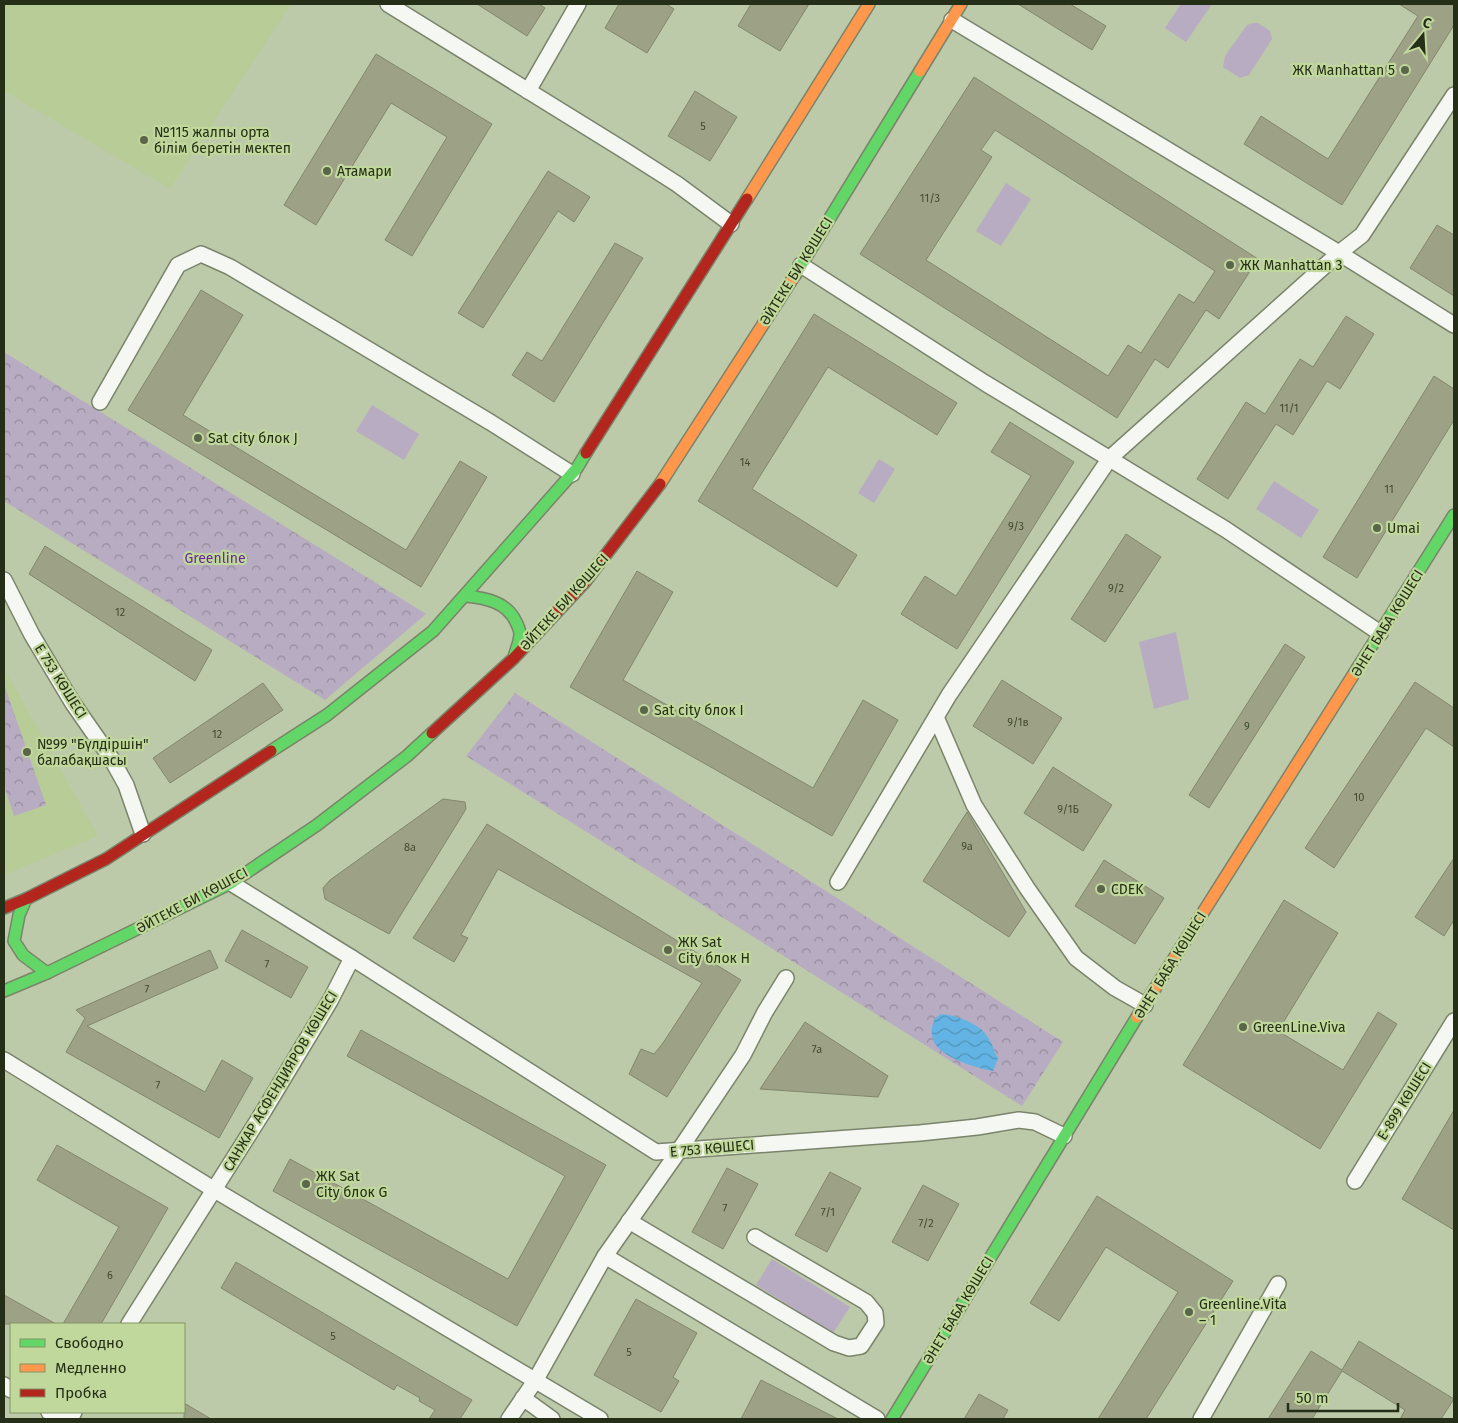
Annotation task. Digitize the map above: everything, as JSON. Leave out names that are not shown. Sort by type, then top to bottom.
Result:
[{"type":"street","points":[[388,4],[677,184],[731,224]]},
{"type":"street","points":[[528,90],[578,4]]},
{"type":"street","points":[[4,908],[106,859],[327,715],[433,632],[572,474],[869,4]]},
{"type":"street","name":"ӘЙТЕКЕ БИ КӨШЕСІ","points":[[4,990],[47,973],[231,883],[317,825],[407,756],[514,658],[585,582],[661,484],[801,264],[961,4]]},
{"type":"street","points":[[952,20],[1339,253],[1454,325]]},
{"type":"street","points":[[838,882],[949,695],[1110,458],[1339,253],[1362,236],[1454,95]]},
{"type":"street","points":[[100,402],[178,265],[201,254],[230,267],[490,422],[572,474]]},
{"type":"street","points":[[801,264],[978,378],[1225,529],[1380,633]]},
{"type":"street","name":"ӘНЕТ БАБА КӨШЕСІ","points":[[892,1419],[1145,1005],[1454,515]]},
{"type":"street","name":"Е 753 КӨШЕСІ","points":[[4,580],[32,635],[57,677],[111,758],[126,785],[143,834]]},
{"type":"street","points":[[466,596],[478,596],[497,602],[507,608],[514,618],[520,633],[514,658]]},
{"type":"street","points":[[936,717],[974,805],[1027,888],[1076,958],[1115,988],[1145,1005]]},
{"type":"street","points":[[231,883],[352,958]]},
{"type":"street","points":[[26,899],[19,915],[14,941],[23,955],[47,973]]},
{"type":"street","name":"Е 753 КӨШЕСІ","points":[[352,958],[656,1152],[678,1152],[920,1133],[1019,1120],[1035,1122],[1064,1136]]},
{"type":"street","name":"САНЖАР АСФЕНДИЯРОВ КӨШЕСІ","points":[[130,1323],[305,1043],[330,1001],[352,958]]},
{"type":"street","points":[[509,1419],[535,1381],[605,1256],[743,1055],[765,1012],[786,978]]},
{"type":"street","name":"Е-899 КӨШЕСІ","points":[[1355,1181],[1454,1021]]},
{"type":"street","points":[[4,1060],[213,1189],[600,1419]]},
{"type":"street","points":[[629,1221],[834,1343],[849,1348],[860,1346],[876,1323],[875,1313],[866,1302],[756,1237]]},
{"type":"street","points":[[605,1256],[877,1419]]},
{"type":"street","points":[[1201,1419],[1278,1284]]},
{"type":"street","points":[[523,1398],[552,1419]]},
{"type":"street","points":[[51,1413],[62,1419]]},
{"type":"shaded area","name":"№115 жалпы орта білім беретін мектеп","points":[[4,4],[291,4],[170,189],[4,91]]},
{"type":"shaded area","name":"№99 \"Бүлдіршін\" балабақшасы","points":[[4,668],[98,836],[4,875]]},
{"type":"green space","points":[[1181,4],[1212,4],[1186,42],[1165,28]]},
{"type":"green space","points":[[1258,23],[1270,31],[1272,39],[1249,75],[1240,78],[1223,67],[1225,56],[1247,25]]},
{"type":"green space","points":[[1006,183],[1031,199],[1001,246],[976,231]]},
{"type":"green space","name":"Greenline","points":[[4,352],[426,614],[325,700],[4,501]]},
{"type":"green space","points":[[372,405],[419,434],[404,460],[356,431]]},
{"type":"green space","points":[[879,459],[895,469],[874,503],[858,493]]},
{"type":"green space","points":[[1274,481],[1319,510],[1301,538],[1256,509]]},
{"type":"green space","points":[[1176,632],[1189,699],[1154,709],[1139,642]]},
{"type":"green space","points":[[4,684],[46,805],[14,816],[4,786]]},
{"type":"green space","points":[[515,693],[1063,1042],[1022,1106],[466,756]]},
{"type":"green space","points":[[772,1259],[850,1307],[833,1333],[756,1285]]},
{"type":"water","points":[[941,1014],[968,1021],[985,1033],[998,1059],[993,1071],[956,1060],[939,1049],[934,1042],[932,1030],[935,1018]]},
{"type":"building","points":[[477,4],[539,4],[545,8],[527,36]]},
{"type":"building","points":[[619,4],[666,4],[674,9],[647,53],[605,28]]},
{"type":"building","points":[[751,4],[809,4],[780,51],[738,26]]},
{"type":"building","points":[[1018,4],[1070,4],[1106,26],[1092,50]]},
{"type":"building","name":"ЖК Manhattan 5","points":[[1399,4],[1454,4],[1454,25],[1342,205],[1244,144],[1261,116],[1328,159],[1418,16]]},
{"type":"building","name":"Атамари","points":[[376,54],[492,124],[412,256],[385,240],[447,137],[391,103],[316,225],[284,205]]},
{"type":"building","name":"ЖК Manhattan 3","points":[[974,77],[1258,259],[1219,319],[1206,310],[1168,368],[1155,359],[1117,418],[860,254]],"holes":[[[995,130],[1215,271],[1194,303],[1179,294],[1141,353],[1128,345],[1108,376],[926,260],[992,157],[981,150]]]},
{"type":"building","points":[[695,91],[737,117],[710,161],[668,136]]},
{"type":"building","points":[[548,171],[590,197],[574,222],[558,211],[483,328],[458,313]]},
{"type":"building","points":[[1437,225],[1454,235],[1454,296],[1410,268]]},
{"type":"building","points":[[615,243],[643,258],[554,402],[512,375],[527,352],[542,361]]},
{"type":"building","name":"Sat city блок J","points":[[201,290],[243,315],[183,415],[406,550],[460,461],[487,477],[421,587],[128,410]]},
{"type":"building","points":[[814,314],[957,403],[937,435],[828,367],[752,489],[857,555],[837,587],[698,501]]},
{"type":"building","points":[[1346,316],[1374,334],[1340,389],[1327,381],[1293,435],[1276,424],[1228,499],[1197,479],[1246,402],[1265,414],[1300,359],[1313,367]]},
{"type":"building","points":[[1434,376],[1454,389],[1454,420],[1357,578],[1323,557]]},
{"type":"building","points":[[1010,422],[1074,462],[957,649],[901,614],[925,576],[956,596],[1031,476],[991,452]]},
{"type":"building","points":[[1126,534],[1161,557],[1105,642],[1071,619]]},
{"type":"building","points":[[45,546],[212,650],[195,681],[29,574]]},
{"type":"building","name":"Sat city блок I","points":[[637,571],[673,592],[623,680],[813,788],[863,700],[898,720],[832,836],[570,687]]},
{"type":"building","points":[[1285,644],[1305,657],[1209,808],[1189,795]]},
{"type":"building","points":[[1002,680],[1062,718],[1033,764],[973,726]]},
{"type":"building","points":[[1415,682],[1454,708],[1454,747],[1426,728],[1334,868],[1305,848]]},
{"type":"building","points":[[263,683],[283,710],[170,783],[153,758]]},
{"type":"building","points":[[1053,767],[1112,805],[1083,851],[1024,813]]},
{"type":"building","points":[[443,799],[465,802],[466,809],[389,934],[325,899],[323,888],[330,880]]},
{"type":"building","points":[[967,812],[1026,912],[1009,937],[923,881]]},
{"type":"building","name":"ЖК Sat City блок H","points":[[487,824],[741,980],[667,1097],[629,1074],[641,1049],[654,1054],[663,1043],[702,983],[498,869],[461,935],[468,938],[454,962],[413,938]]},
{"type":"building","points":[[1454,858],[1454,920],[1444,936],[1415,917]]},
{"type":"building","points":[[1104,860],[1164,898],[1135,944],[1075,906]]},
{"type":"building","name":"GreenLine.Viva","points":[[1284,900],[1338,933],[1278,1031],[1343,1070],[1378,1012],[1397,1024],[1320,1149],[1183,1065]]},
{"type":"building","points":[[242,930],[308,967],[291,998],[225,961]]},
{"type":"building","points":[[210,950],[218,968],[87,1026],[205,1092],[222,1060],[253,1078],[219,1138],[66,1052],[85,1018],[76,1010]]},
{"type":"building","points":[[805,1022],[888,1076],[878,1097],[760,1089]]},
{"type":"building","name":"ЖК Sat City блок G","points":[[361,1030],[606,1165],[517,1326],[273,1191],[290,1159],[508,1279],[565,1176],[347,1056]]},
{"type":"building","points":[[1454,1110],[1454,1230],[1402,1199]]},
{"type":"building","points":[[57,1145],[168,1208],[102,1323],[64,1323],[119,1227],[37,1180]]},
{"type":"building","points":[[727,1168],[758,1184],[723,1249],[692,1232]]},
{"type":"building","points":[[830,1172],[861,1188],[827,1252],[795,1235]]},
{"type":"building","points":[[923,1185],[959,1204],[928,1261],[892,1242]]},
{"type":"building","name":"Greenline.Vita – 1","points":[[1097,1196],[1233,1281],[1146,1419],[1098,1419],[1178,1292],[1106,1247],[1059,1321],[1030,1303]]},
{"type":"building","points":[[236,1262],[472,1400],[460,1419],[429,1419],[435,1410],[419,1401],[420,1398],[397,1385],[394,1390],[221,1288]]},
{"type":"building","points":[[4,1295],[54,1323],[10,1323],[4,1324]]},
{"type":"building","points":[[636,1299],[697,1333],[673,1377],[679,1381],[661,1412],[594,1375]]},
{"type":"building","points":[[1359,1341],[1454,1399],[1441,1419],[1400,1419],[1405,1410],[1342,1371],[1312,1419],[1268,1419],[1311,1351],[1342,1370]]},
{"type":"building","points":[[761,1380],[838,1419],[741,1419]]},
{"type":"building","points":[[979,1394],[1008,1410],[1003,1419],[964,1419]]},
{"type":"building","points":[[185,1404],[211,1419],[184,1419]]},
{"type":"traffic: fast","points":[[795,275],[920,71]]},
{"type":"traffic: fast","points":[[271,751],[327,715],[433,631],[577,468],[586,453]]},
{"type":"traffic: fast","points":[[1357,669],[1454,515]]},
{"type":"traffic: fast","points":[[466,596],[495,602],[512,615],[520,631],[519,643],[514,657]]},
{"type":"traffic: fast","points":[[4,991],[47,973],[231,883],[317,825],[407,756],[432,733]]},
{"type":"traffic: fast","points":[[26,899],[19,915],[14,941],[23,955],[47,973]]},
{"type":"traffic: fast","points":[[892,1419],[1137,1017]]},
{"type":"traffic: slow","points":[[747,199],[869,4]]},
{"type":"traffic: slow","points":[[920,71],[961,4]]},
{"type":"traffic: slow","points":[[660,484],[795,275]]},
{"type":"traffic: slow","points":[[1137,1017],[1357,669]]},
{"type":"traffic: jam","points":[[586,453],[747,199]]},
{"type":"traffic: jam","points":[[432,733],[514,658],[585,582],[660,484]]},
{"type":"traffic: jam","points":[[4,908],[106,859],[271,751]]},
{"type":"place","name":"ЖК Manhattan 5","points":[[1405,70]]},
{"type":"place","name":"№115 жалпы орта білім беретін мектеп","points":[[144,140]]},
{"type":"place","name":"Атамари","points":[[327,171]]},
{"type":"place","name":"ЖК Manhattan 3","points":[[1230,265]]},
{"type":"place","name":"Sat city блок J","points":[[198,438]]},
{"type":"place","name":"Umai","points":[[1377,528]]},
{"type":"place","name":"Sat city блок I","points":[[644,710]]},
{"type":"place","name":"№99 \"Бүлдіршін\" балабақшасы","points":[[27,752]]},
{"type":"place","name":"CDEK","points":[[1101,889]]},
{"type":"place","name":"ЖК Sat City блок H","points":[[668,950]]},
{"type":"place","name":"GreenLine.Viva","points":[[1243,1027]]},
{"type":"place","name":"ЖК Sat City блок G","points":[[306,1184]]},
{"type":"place","name":"Greenline.Vita – 1","points":[[1189,1312]]}]
